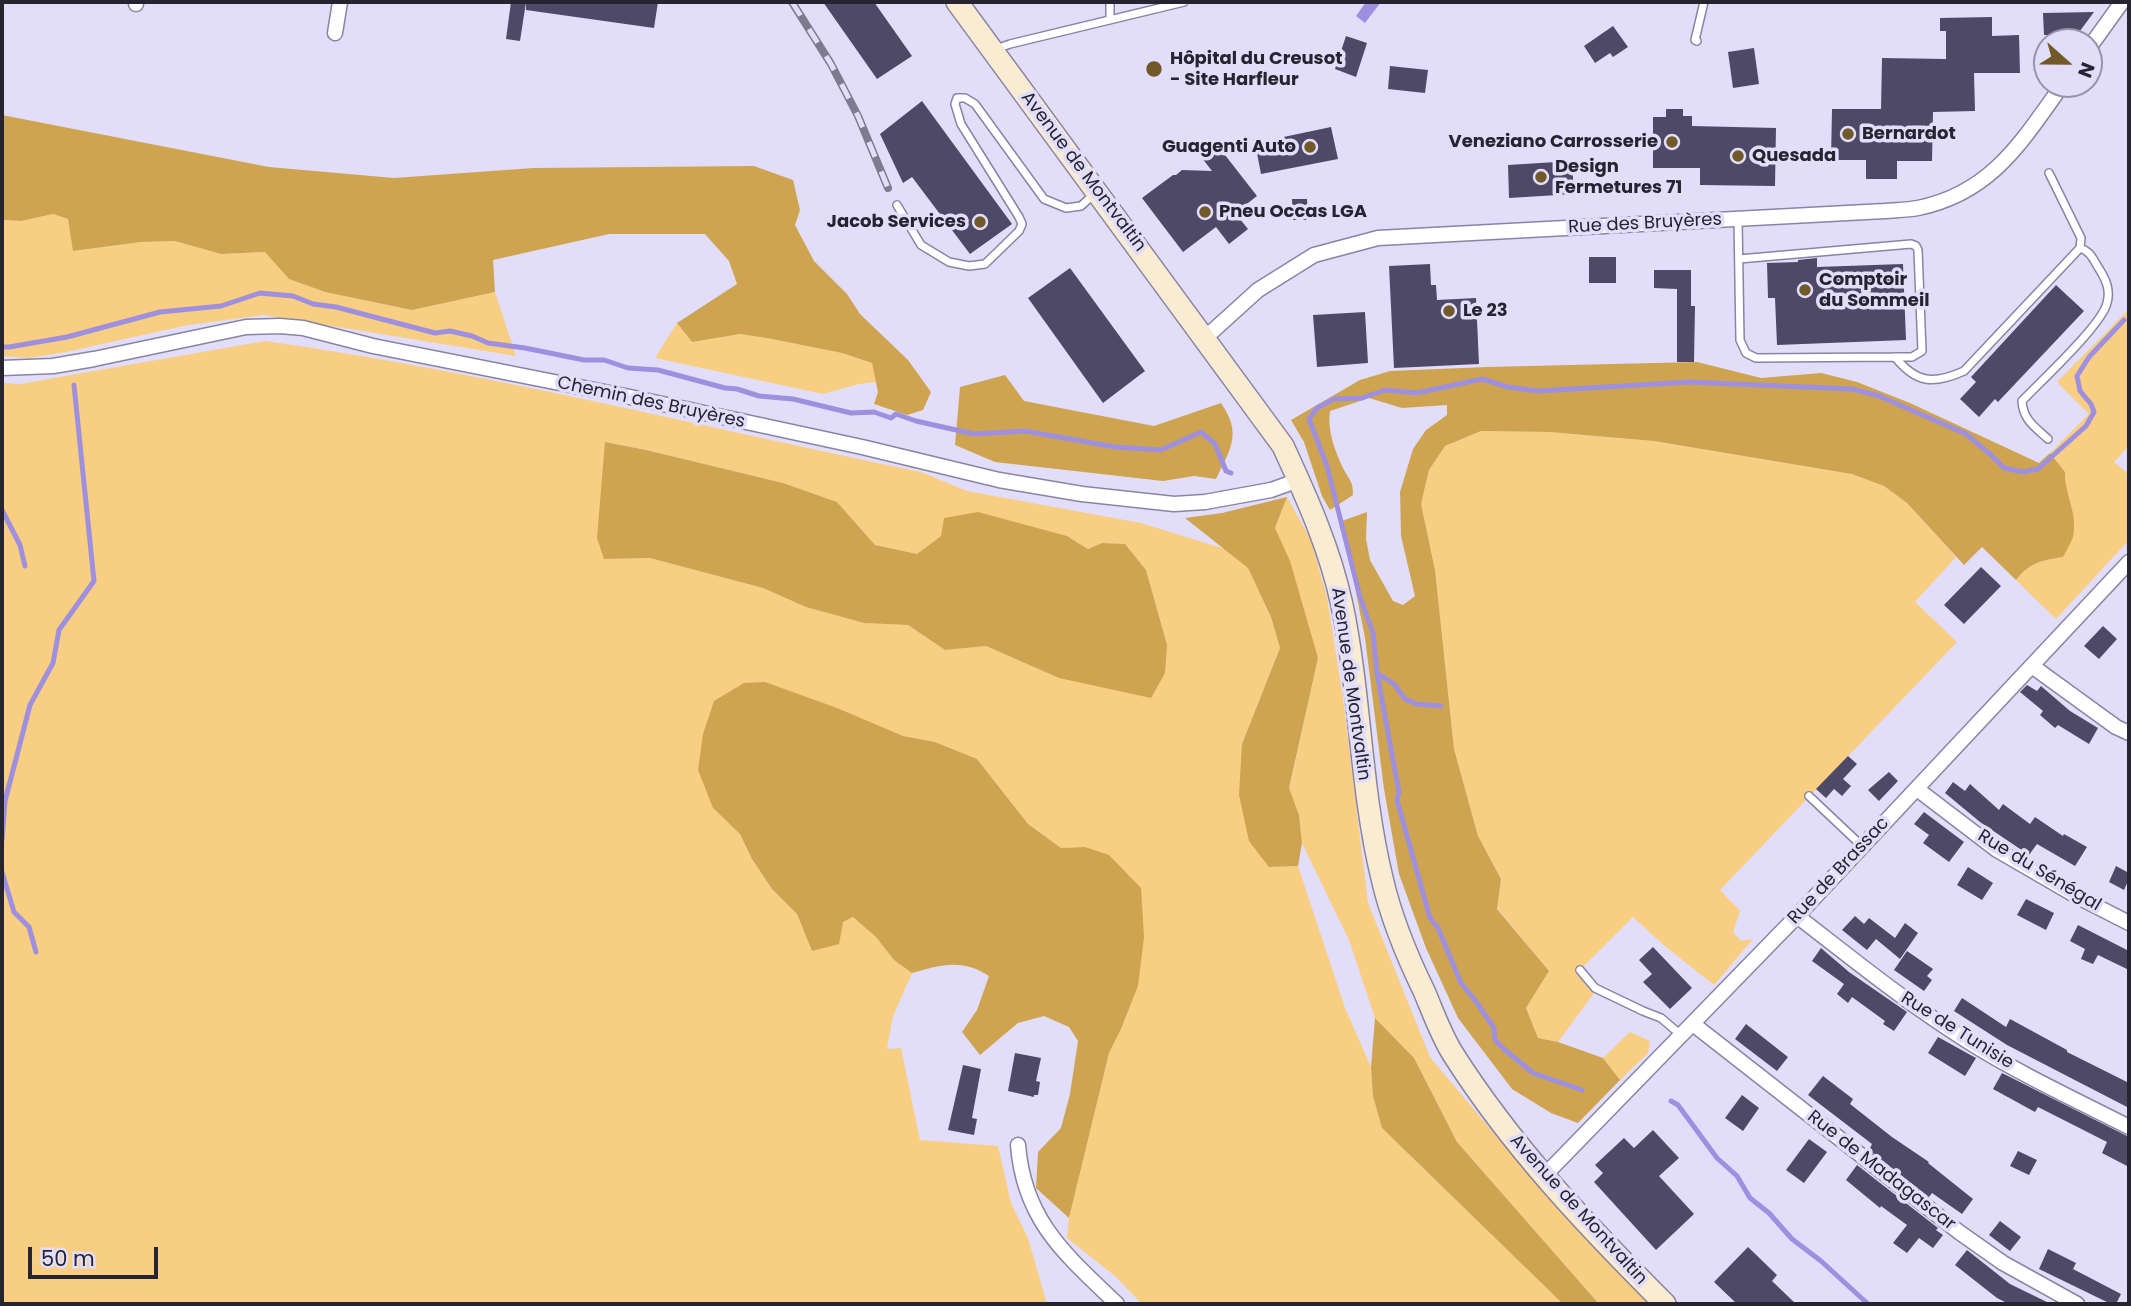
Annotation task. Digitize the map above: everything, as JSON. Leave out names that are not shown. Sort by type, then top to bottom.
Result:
[{"type":"street","points":[[335,33],[340,2]]},
{"type":"street","name":"Avenue de Montvaltin","points":[[957,2],[1283,446],[1325,542],[1342,605],[1367,796],[1381,876],[1397,933],[1452,1052],[1501,1124],[1596,1235],[1665,1304]]},
{"type":"street","points":[[2103,28],[2122,2]]},
{"type":"street","name":"Rue des Bruyères","points":[[1205,338],[1258,290],[1314,255],[1378,239],[1916,208],[1946,200],[2000,167],[2053,98]]},
{"type":"street","name":"Chemin des Bruyères","points":[[2,368],[52,366],[246,327],[280,326],[303,328],[373,346],[631,397],[999,480],[1082,494],[1174,504],[1205,502],[1270,490],[1298,480]]},
{"type":"street","name":"Rue de Brassac","points":[[1544,1176],[1797,916],[2129,562]]},
{"type":"street","points":[[2032,666],[2116,727],[2129,733]]},
{"type":"street","name":"Rue du Sénégal","points":[[1917,789],[1997,850],[2129,923]]},
{"type":"street","name":"Rue de Tunisie","points":[[1797,916],[1870,974],[1970,1043],[2015,1069],[2129,1126]]},
{"type":"street","name":"Rue de Madagascar","points":[[1693,1024],[1959,1232],[2003,1263],[2077,1304]]},
{"type":"street","points":[[1018,1145],[1019,1168],[1024,1188],[1040,1219],[1060,1247],[1117,1304]]},
{"type":"lane","points":[[1110,2],[1110,20]]},
{"type":"lane","points":[[992,51],[1010,44],[1183,2]]},
{"type":"lane","points":[[1697,41],[1695,40],[1704,2]]},
{"type":"lane","points":[[897,205],[921,245],[949,262],[969,266],[985,264],[1019,231],[1022,224],[1020,217],[961,124],[955,104],[957,98],[965,98],[975,104],[1044,199],[1066,208],[1081,205],[1097,192]]},
{"type":"lane","points":[[1895,357],[1907,372],[1921,379],[1949,378],[1964,371],[2080,248],[2081,238],[2049,173]]},
{"type":"lane","points":[[1738,219],[1740,340],[1746,353],[1756,358],[1895,357],[1918,355],[1922,351],[1916,246],[1911,244],[1739,259]]},
{"type":"lane","points":[[2048,439],[2027,421],[2022,401],[2096,323],[2107,303],[2107,282],[2091,255],[2080,248]]},
{"type":"lane","points":[[1809,796],[1862,847]]},
{"type":"lane","points":[[1580,970],[1595,988],[1661,1017],[1682,1036]]},
{"type":"shaded area","points":[[1366,2],[1381,2],[1365,23],[1356,16]]},
{"type":"shaded area","points":[[2,115],[269,167],[394,178],[533,168],[754,166],[793,180],[800,210],[795,225],[814,261],[847,294],[860,314],[908,360],[931,392],[923,410],[907,415],[874,404],[878,392],[872,363],[842,353],[740,334],[692,342],[677,323],[737,284],[729,261],[705,234],[609,234],[493,260],[495,292],[412,310],[325,292],[289,279],[265,252],[221,254],[175,241],[141,242],[73,251],[68,219],[53,214],[21,221],[2,220]]},
{"type":"shaded area","points":[[53,214],[68,219],[74,251],[141,242],[175,241],[221,254],[266,252],[289,279],[325,292],[412,310],[495,292],[516,356],[264,315],[188,325],[29,358],[2,356],[2,220],[21,221]]},
{"type":"shaded area","points":[[2127,311],[2129,446],[2114,462],[2129,474],[2129,540],[2056,619],[2016,580],[2036,563],[2063,557],[2072,508],[2064,486],[2065,472],[2050,453],[2089,414],[2057,382]]},
{"type":"shaded area","points":[[677,323],[692,342],[740,334],[842,353],[872,363],[876,382],[823,394],[655,358]]},
{"type":"shaded area","points":[[265,341],[512,384],[921,472],[967,491],[1141,523],[1225,549],[1248,568],[1271,617],[1280,648],[1242,744],[1269,867],[1298,866],[1345,1008],[1371,1067],[1373,1096],[1382,1128],[1563,1304],[1142,1304],[1115,1276],[1067,1238],[1069,1218],[1109,1053],[1138,986],[1085,847],[1061,848],[1028,824],[977,759],[935,742],[903,736],[713,808],[740,834],[752,859],[772,889],[797,914],[812,951],[843,922],[853,917],[876,937],[894,960],[912,973],[893,1016],[887,1049],[901,1048],[920,1140],[998,1146],[1011,1203],[1028,1238],[1047,1304],[2,1304],[2,383],[20,384]],"holes":[[[606,442],[783,483],[837,502],[875,545],[917,554],[941,536],[1067,536],[1088,549],[1102,543],[1125,544],[1146,570],[1167,645],[1059,678],[986,646],[945,650],[908,625],[864,623],[806,607],[763,588],[650,558],[604,559]]]},
{"type":"shaded area","points":[[1697,362],[1761,378],[1821,373],[1857,382],[1910,403],[2039,463],[2050,453],[2065,472],[2074,533],[2063,557],[2036,563],[2016,580],[1982,547],[1964,565],[1907,503],[1884,486],[1852,474],[1654,441],[1550,432],[1481,431],[1445,446],[1429,470],[1421,504],[1435,570],[1454,749],[1478,836],[1501,879],[1497,909],[1549,971],[1526,1008],[1538,1038],[1603,1058],[1620,1080],[1578,1123],[1551,1113],[1512,1089],[1458,1018],[1426,948],[1399,874],[1384,789],[1365,638],[1339,522],[1367,512],[1366,539],[1370,560],[1393,601],[1403,605],[1415,596],[1401,536],[1400,492],[1413,449],[1426,430],[1447,415],[1447,405],[1402,408],[1369,398],[1330,411],[1332,441],[1352,484],[1353,495],[1330,510],[1322,496],[1304,442],[1291,420],[1360,380],[1390,371]]},
{"type":"shaded area","points":[[1005,375],[1024,401],[1154,426],[1221,403],[1233,432],[1230,450],[1216,479],[1194,476],[1163,481],[995,462],[955,445],[960,387]]},
{"type":"shaded area","points":[[1481,431],[1550,432],[1654,441],[1852,474],[1884,486],[1907,503],[1956,557],[1915,602],[1957,642],[1720,890],[1740,911],[1733,932],[1741,941],[1753,939],[1714,985],[1633,917],[1578,972],[1594,993],[1558,1042],[1538,1038],[1526,1008],[1549,971],[1497,908],[1501,879],[1478,836],[1454,749],[1435,570],[1421,504],[1429,470],[1445,446]]},
{"type":"shaded area","points":[[605,442],[783,483],[837,502],[875,545],[917,554],[941,536],[944,518],[978,512],[1067,536],[1088,549],[1102,543],[1125,544],[1146,570],[1167,645],[1165,673],[1151,698],[1059,678],[986,646],[945,650],[908,625],[864,623],[806,607],[763,588],[650,558],[604,559],[597,538]]},
{"type":"shaded area","points":[[1287,497],[1311,540],[1327,597],[1343,698],[1368,903],[1430,1057],[1528,1174],[1649,1304],[1599,1304],[1457,1142],[1414,1058],[1375,1018],[1349,940],[1302,843],[1299,815],[1289,789],[1318,658],[1275,528]]},
{"type":"shaded area","points":[[1287,497],[1275,528],[1290,561],[1318,658],[1289,788],[1299,815],[1302,843],[1298,866],[1269,867],[1249,841],[1239,795],[1242,744],[1280,648],[1271,617],[1248,568],[1185,518],[1222,513]]},
{"type":"shaded area","points":[[765,682],[903,736],[935,742],[977,759],[1028,824],[1061,848],[1085,847],[1109,855],[1141,888],[1144,937],[1138,986],[1109,1053],[1069,1218],[1036,1188],[1038,1152],[1061,1128],[1070,1094],[1078,1041],[1069,1027],[1044,1016],[1018,1023],[980,1055],[962,1032],[977,1010],[989,976],[960,965],[912,973],[894,960],[876,937],[853,917],[843,922],[839,944],[812,951],[797,914],[772,889],[752,859],[740,834],[713,808],[698,770],[703,734],[714,701],[744,683]]},
{"type":"shaded area","points":[[1375,1018],[1414,1058],[1457,1142],[1599,1304],[1563,1304],[1382,1128],[1373,1096],[1371,1067]]},
{"type":"shaded area","points":[[1630,1032],[1650,1041],[1648,1053],[1620,1080],[1603,1058]]},
{"type":"building","points":[[511,2],[526,2],[520,41],[506,39]]},
{"type":"building","points":[[526,2],[658,2],[654,28],[526,10]]},
{"type":"building","points":[[823,2],[874,2],[912,56],[877,79]]},
{"type":"building","points":[[2094,12],[2082,28],[2044,28],[2043,13]]},
{"type":"building","points":[[1992,17],[1992,36],[2019,35],[2020,73],[1974,73],[1975,111],[1933,112],[1932,161],[1897,161],[1897,179],[1866,179],[1866,160],[1831,160],[1832,109],[1881,109],[1882,58],[1946,59],[1946,31],[1940,31],[1940,18]]},
{"type":"building","points":[[1613,26],[1628,47],[1613,57],[1610,53],[1595,63],[1584,46]]},
{"type":"building","points":[[1346,36],[1367,43],[1356,77],[1335,69]]},
{"type":"building","points":[[1754,48],[1759,84],[1733,88],[1728,52]]},
{"type":"building","points":[[1390,66],[1428,70],[1425,93],[1388,89]]},
{"type":"building","points":[[922,101],[1012,224],[970,254],[912,177],[903,183],[880,134]]},
{"type":"building","name":"Quesada","points":[[1666,109],[1683,109],[1683,116],[1692,116],[1692,126],[1776,128],[1775,186],[1700,185],[1700,168],[1653,168],[1653,117],[1666,117]]},
{"type":"building","points":[[1331,127],[1338,159],[1261,174],[1255,143]]},
{"type":"building","points":[[1218,146],[1257,196],[1235,213],[1248,229],[1229,244],[1216,227],[1183,252],[1142,198],[1182,170],[1212,171],[1202,158]]},
{"type":"building","name":"Design Fermetures 71","points":[[1572,161],[1574,194],[1509,198],[1508,165]]},
{"type":"building","points":[[1292,199],[1307,199],[1308,220],[1293,220]]},
{"type":"building","points":[[1589,257],[1616,257],[1616,283],[1589,283]]},
{"type":"building","points":[[1817,258],[1817,267],[1903,264],[1906,340],[1777,345],[1775,298],[1768,298],[1767,263]]},
{"type":"building","points":[[1430,264],[1431,285],[1436,285],[1437,300],[1476,298],[1479,364],[1394,368],[1389,266]]},
{"type":"building","points":[[1070,268],[1145,371],[1103,403],[1028,298]]},
{"type":"building","points":[[1654,270],[1691,270],[1691,306],[1695,306],[1694,362],[1677,362],[1677,289],[1654,288]]},
{"type":"building","points":[[2056,285],[2084,311],[1998,402],[1995,399],[1979,417],[1960,399],[1976,382],[1971,377]]},
{"type":"building","points":[[1365,312],[1368,363],[1317,367],[1313,315]]},
{"type":"building","points":[[1981,567],[2001,586],[1964,624],[1944,605]]},
{"type":"building","points":[[2103,626],[2117,639],[2099,659],[2084,646]]},
{"type":"building","points":[[2027,685],[2037,691],[2041,686],[2070,711],[2098,728],[2089,744],[2058,725],[2055,728],[2040,715],[2043,711],[2020,692]]},
{"type":"building","points":[[1848,756],[1857,764],[1843,779],[1851,786],[1842,796],[1834,789],[1826,798],[1816,789]]},
{"type":"building","points":[[1889,772],[1898,781],[1879,801],[1868,790]]},
{"type":"building","points":[[1953,782],[1965,791],[1970,784],[1999,810],[2003,804],[2030,824],[2035,817],[2063,836],[2064,834],[2087,847],[2075,866],[2037,844],[2029,855],[1980,822],[1945,793]]},
{"type":"building","points":[[1924,812],[1964,842],[1949,862],[1923,843],[1929,835],[1914,824]]},
{"type":"building","points":[[2116,866],[2129,873],[2124,890],[2109,882]]},
{"type":"building","points":[[1968,867],[1993,883],[1982,900],[1957,885]]},
{"type":"building","points":[[2026,899],[2054,913],[2046,930],[2017,915]]},
{"type":"building","points":[[1855,916],[1864,924],[1869,918],[1895,938],[1905,923],[1918,933],[1900,959],[1876,939],[1867,950],[1842,930]]},
{"type":"building","points":[[2078,925],[2129,951],[2129,970],[2098,955],[2093,964],[2081,959],[2085,949],[2070,941]]},
{"type":"building","points":[[1653,947],[1692,988],[1670,1009],[1643,982],[1652,974],[1639,960]]},
{"type":"building","points":[[1821,948],[1849,972],[1907,1012],[1894,1031],[1883,1024],[1885,1021],[1852,997],[1848,1003],[1837,994],[1844,984],[1812,961]]},
{"type":"building","points":[[1907,951],[1933,969],[1927,976],[1932,980],[1924,991],[1894,970]]},
{"type":"building","points":[[1962,998],[2006,1027],[2010,1019],[2129,1083],[2129,1108],[2007,1045],[1954,1011]]},
{"type":"building","points":[[1746,1024],[1788,1057],[1777,1071],[1735,1039]]},
{"type":"building","points":[[1938,1037],[1976,1058],[1965,1076],[1928,1053]]},
{"type":"building","points":[[1015,1053],[1041,1058],[1036,1081],[1040,1082],[1038,1095],[1034,1097],[1008,1091]]},
{"type":"building","points":[[963,1065],[981,1069],[972,1118],[977,1119],[974,1135],[948,1130]]},
{"type":"building","points":[[2002,1073],[2129,1137],[2129,1167],[2102,1153],[2107,1142],[2038,1107],[2035,1112],[1993,1089]]},
{"type":"building","points":[[1823,1076],[1853,1099],[1850,1104],[1929,1162],[1973,1199],[1962,1214],[1932,1193],[1929,1197],[1869,1150],[1872,1144],[1808,1095]]},
{"type":"building","points":[[1742,1095],[1759,1108],[1743,1131],[1725,1118]]},
{"type":"building","points":[[1653,1130],[1679,1158],[1659,1176],[1694,1214],[1656,1250],[1594,1182],[1603,1173],[1595,1165],[1624,1138],[1634,1148]]},
{"type":"building","points":[[1809,1139],[1827,1152],[1804,1183],[1786,1170]]},
{"type":"building","points":[[2018,1151],[2037,1160],[2029,1175],[2010,1166]]},
{"type":"building","points":[[1857,1165],[1938,1228],[1936,1230],[1943,1235],[1933,1248],[1919,1238],[1907,1253],[1893,1243],[1907,1225],[1881,1206],[1880,1208],[1846,1180]]},
{"type":"building","points":[[2000,1221],[2021,1237],[2010,1251],[1989,1235]]},
{"type":"building","points":[[1748,1247],[1777,1275],[1772,1281],[1796,1304],[1737,1304],[1714,1282]]},
{"type":"building","points":[[2048,1249],[2076,1263],[2073,1269],[2121,1294],[2116,1304],[2039,1269]]},
{"type":"building","points":[[1967,1250],[2010,1284],[2051,1304],[2009,1304],[1997,1298],[1955,1265]]},
{"type":"waterway","points":[[2,347],[67,337],[160,312],[221,306],[260,293],[293,296],[313,304],[336,307],[435,333],[450,331],[488,343],[584,360],[604,360],[628,368],[658,370],[759,396],[793,399],[851,413],[874,412],[891,418],[896,414],[974,434],[1025,431],[1115,447],[1161,450],[1201,432],[1215,444],[1226,471],[1231,473]]},
{"type":"waterway","points":[[1582,1090],[1533,1073],[1495,1040],[1494,1028],[1461,983],[1438,928],[1430,918],[1397,800],[1399,792],[1377,673],[1373,633],[1360,597],[1327,466],[1309,419],[1317,408],[1334,399],[1362,398],[1385,390],[1417,393],[1482,379],[1508,387],[1538,391],[1689,382],[1852,389],[1879,396],[1966,434],[2004,468],[2023,472],[2038,469],[2086,426],[2094,412],[2080,391],[2077,376],[2089,357],[2124,320]]},
{"type":"waterway","points":[[2,840],[5,801],[30,705],[53,663],[59,630],[94,581],[74,385]]},
{"type":"waterway","points":[[2,510],[20,545],[25,566]]},
{"type":"waterway","points":[[1377,673],[1394,684],[1405,699],[1416,704],[1441,706]]},
{"type":"waterway","points":[[2,872],[14,912],[29,927],[36,952]]},
{"type":"waterway","points":[[1671,1101],[1678,1105],[1717,1158],[1737,1176],[1750,1198],[1769,1213],[1792,1239],[1821,1261],[1868,1304]]},
{"type":"railway","points":[[792,2],[831,64],[858,116],[888,188]]},
{"type":"place","name":"Hôpital du Creusot - Site Harfleur","points":[[1154,69]]},
{"type":"place","name":"Bernardot","points":[[1848,134]]},
{"type":"place","name":"Veneziano Carrosserie","points":[[1672,142]]},
{"type":"place","name":"Guagenti Auto","points":[[1310,147]]},
{"type":"place","name":"Quesada","points":[[1738,156]]},
{"type":"place","name":"Design Fermetures 71","points":[[1541,177]]},
{"type":"place","name":"Pneu Occas LGA","points":[[1205,212]]},
{"type":"place","name":"Jacob Services","points":[[980,222]]},
{"type":"place","name":"Comptoir du Sommeil","points":[[1805,290]]},
{"type":"place","name":"Le 23","points":[[1449,311]]}]
